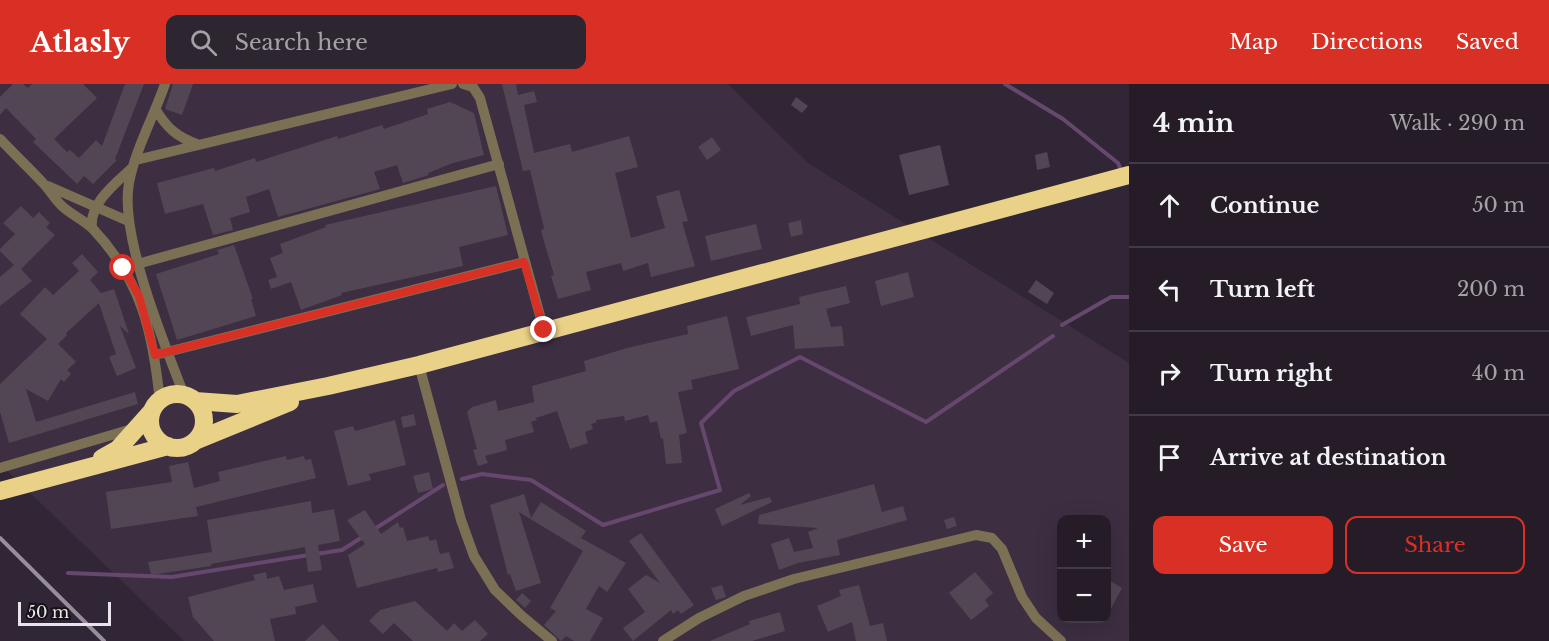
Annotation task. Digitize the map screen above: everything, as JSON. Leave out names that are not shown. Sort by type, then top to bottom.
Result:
[{"type":"highway","points":[[73,472],[118,449],[167,396],[175,394],[237,404],[328,386],[419,365],[1129,175]]},
{"type":"highway","points":[[0,491],[168,446],[182,447],[328,386]]},
{"type":"highway","points":[[190,398],[201,408],[204,417],[201,434],[195,441]]},
{"type":"highway","points":[[156,406],[150,420],[155,435],[168,446]]},
{"type":"street","points":[[165,84],[134,164],[127,201],[128,221],[167,351],[190,398]]},
{"type":"street","points":[[92,228],[93,215],[106,193],[134,164],[197,144],[452,84]]},
{"type":"street","points":[[463,84],[473,87],[480,98],[544,330]]},
{"type":"street","points":[[156,110],[166,126],[180,138],[197,144]]},
{"type":"street","points":[[0,139],[45,184],[62,206],[92,228],[123,268],[139,296],[155,355],[156,406]]},
{"type":"street","points":[[123,268],[499,164]]},
{"type":"street","points":[[45,184],[128,221]]},
{"type":"street","points":[[75,198],[106,193]]},
{"type":"street","points":[[155,355],[524,262]]},
{"type":"street","points":[[419,365],[461,520],[474,556],[495,590],[552,641]]},
{"type":"street","points":[[0,468],[140,427]]},
{"type":"street","points":[[663,641],[699,618],[744,596],[794,579],[976,535],[992,538],[1002,549],[1022,597],[1036,618],[1061,641]]},
{"type":"shaded area","points":[[0,84],[728,84],[808,163],[1129,363],[1129,641],[184,641],[0,464]]},
{"type":"building","points":[[13,84],[23,84],[28,88],[32,84],[83,84],[97,98],[54,139],[67,152],[70,150],[79,158],[96,140],[102,146],[125,84],[144,84],[115,159],[117,160],[93,184],[84,176],[77,184],[33,142],[36,139],[6,108],[0,115],[0,97]]},
{"type":"building","points":[[173,84],[193,84],[182,115],[165,109]]},
{"type":"building","points":[[502,84],[516,84],[518,95],[534,91],[537,102],[524,105],[534,153],[570,144],[572,152],[629,136],[638,167],[615,173],[631,238],[665,228],[656,196],[679,190],[688,221],[682,222],[695,266],[651,277],[648,263],[623,271],[621,263],[586,272],[591,290],[558,299],[551,276],[554,275],[541,231],[544,228],[530,170],[523,171]]},
{"type":"building","points":[[796,97],[808,106],[802,113],[791,105]]},
{"type":"building","points":[[450,102],[474,113],[484,155],[453,163],[428,173],[429,175],[403,183],[397,165],[374,172],[380,189],[278,217],[269,189],[246,197],[250,212],[230,218],[233,230],[213,235],[203,204],[165,214],[157,183],[214,168],[215,171],[255,158],[256,162],[337,136],[338,139],[382,125],[384,129],[428,114],[427,109]]},
{"type":"building","points":[[712,137],[721,150],[707,160],[698,147]]},
{"type":"building","points":[[940,145],[949,185],[909,195],[899,155]]},
{"type":"building","points":[[1047,152],[1050,167],[1037,170],[1035,155]]},
{"type":"building","points":[[496,186],[508,235],[459,247],[463,266],[341,293],[342,295],[301,310],[291,282],[271,289],[268,280],[277,277],[270,258],[283,253],[280,244],[326,227],[325,225]]},
{"type":"building","points":[[21,206],[33,218],[39,212],[50,223],[46,227],[55,235],[21,269],[32,281],[0,306],[0,277],[14,265],[0,251],[15,234],[3,223]]},
{"type":"building","points":[[801,220],[803,234],[791,237],[788,223]]},
{"type":"building","points":[[756,224],[762,249],[711,261],[705,236]]},
{"type":"building","points":[[234,245],[253,299],[251,299],[256,316],[177,340],[156,274],[219,254],[217,250]]},
{"type":"building","points":[[82,254],[98,272],[90,280],[101,293],[114,289],[129,334],[120,326],[136,368],[117,376],[109,357],[116,354],[99,303],[66,333],[67,335],[58,344],[76,362],[67,370],[71,374],[64,382],[61,379],[48,401],[26,389],[36,422],[135,392],[138,404],[9,443],[0,412],[0,384],[47,339],[20,314],[45,287],[53,295],[79,271],[72,263]]},
{"type":"building","points":[[908,272],[914,297],[881,306],[875,281]]},
{"type":"building","points":[[1036,280],[1054,293],[1047,304],[1028,292]]},
{"type":"building","points":[[846,286],[850,303],[826,309],[831,327],[842,326],[844,346],[795,349],[793,325],[751,336],[746,317],[800,304],[799,297]]},
{"type":"building","points":[[727,316],[739,369],[691,380],[693,389],[678,392],[687,433],[679,435],[682,463],[666,464],[663,438],[661,439],[657,421],[650,423],[648,415],[625,421],[624,416],[596,420],[597,422],[591,424],[593,429],[585,432],[588,443],[570,449],[557,411],[536,418],[537,420],[531,422],[534,432],[505,440],[507,450],[485,456],[488,463],[478,466],[473,450],[477,449],[467,412],[472,407],[496,400],[498,411],[534,402],[532,386],[586,371],[584,361],[688,334],[687,326]]},
{"type":"building","points":[[414,414],[416,425],[403,428],[401,417]]},
{"type":"building","points":[[395,420],[406,465],[369,474],[371,480],[348,486],[334,431],[353,426],[355,431]]},
{"type":"building","points":[[286,456],[287,460],[304,456],[305,460],[311,459],[316,478],[196,507],[198,516],[111,529],[106,492],[172,482],[169,466],[188,462],[194,488],[220,481],[218,472]]},
{"type":"building","points":[[429,472],[433,489],[418,493],[413,476]]},
{"type":"building","points":[[874,484],[882,512],[903,506],[907,520],[837,540],[840,555],[798,563],[779,570],[771,544],[789,538],[794,552],[813,548],[808,532],[818,528],[758,524],[759,515]]},
{"type":"building","points":[[749,493],[751,496],[740,505],[770,497],[772,502],[722,526],[715,509]]},
{"type":"building","points":[[524,494],[531,518],[541,502],[586,531],[581,538],[626,563],[607,592],[599,586],[586,609],[603,618],[590,641],[574,641],[566,636],[561,641],[544,625],[556,611],[550,608],[583,551],[519,512],[541,583],[516,591],[510,574],[508,575],[490,505]]},
{"type":"building","points":[[311,501],[312,513],[334,509],[340,541],[318,545],[322,570],[308,572],[305,547],[211,564],[211,566],[151,575],[148,562],[212,552],[207,520]]},
{"type":"building","points":[[365,510],[381,534],[398,522],[400,528],[403,527],[407,541],[428,536],[430,541],[436,539],[440,554],[449,552],[454,568],[438,572],[437,568],[357,588],[348,555],[365,544],[347,520]]},
{"type":"building","points":[[954,517],[957,526],[947,529],[944,520]]},
{"type":"building","points":[[641,533],[694,605],[681,614],[678,610],[673,614],[671,610],[633,641],[623,628],[645,612],[628,589],[646,575],[660,583],[629,541]]},
{"type":"building","points":[[266,572],[267,579],[279,576],[284,590],[313,584],[317,602],[295,607],[296,614],[270,619],[275,641],[214,641],[193,617],[188,597],[255,580],[253,575]]},
{"type":"building","points":[[975,572],[993,593],[985,600],[989,606],[971,620],[949,593]]},
{"type":"building","points":[[1111,581],[1122,588],[1111,609]]},
{"type":"building","points":[[722,585],[726,597],[716,600],[711,588]]},
{"type":"building","points":[[859,585],[870,626],[883,623],[887,641],[856,641],[852,622],[828,632],[817,606],[841,596],[839,590]]},
{"type":"building","points":[[522,593],[531,601],[525,608],[516,600]]},
{"type":"building","points":[[415,601],[447,631],[454,623],[462,631],[475,620],[488,634],[480,641],[413,641],[394,623],[383,634],[369,621],[380,610]]},
{"type":"building","points":[[780,612],[785,631],[752,641],[710,641],[750,624],[749,621]]},
{"type":"building","points":[[323,624],[339,641],[305,641]]},
{"type":"waterway","points":[[1005,84],[1063,119],[1118,163],[1121,170]]},
{"type":"waterway","points":[[1062,325],[1111,297],[1129,297]]},
{"type":"waterway","points":[[462,479],[482,474],[531,480],[603,525],[720,490],[701,423],[734,391],[800,357],[926,422],[1053,336]]},
{"type":"waterway","points":[[373,530],[443,485]]},
{"type":"waterway","points":[[316,554],[342,550],[364,536]]},
{"type":"waterway","points":[[68,573],[172,577],[309,555]]},
{"type":"railway","points":[[0,538],[104,641]]},
{"type":"route","points":[[123,268],[139,296],[155,355],[524,262],[544,330]]}]
